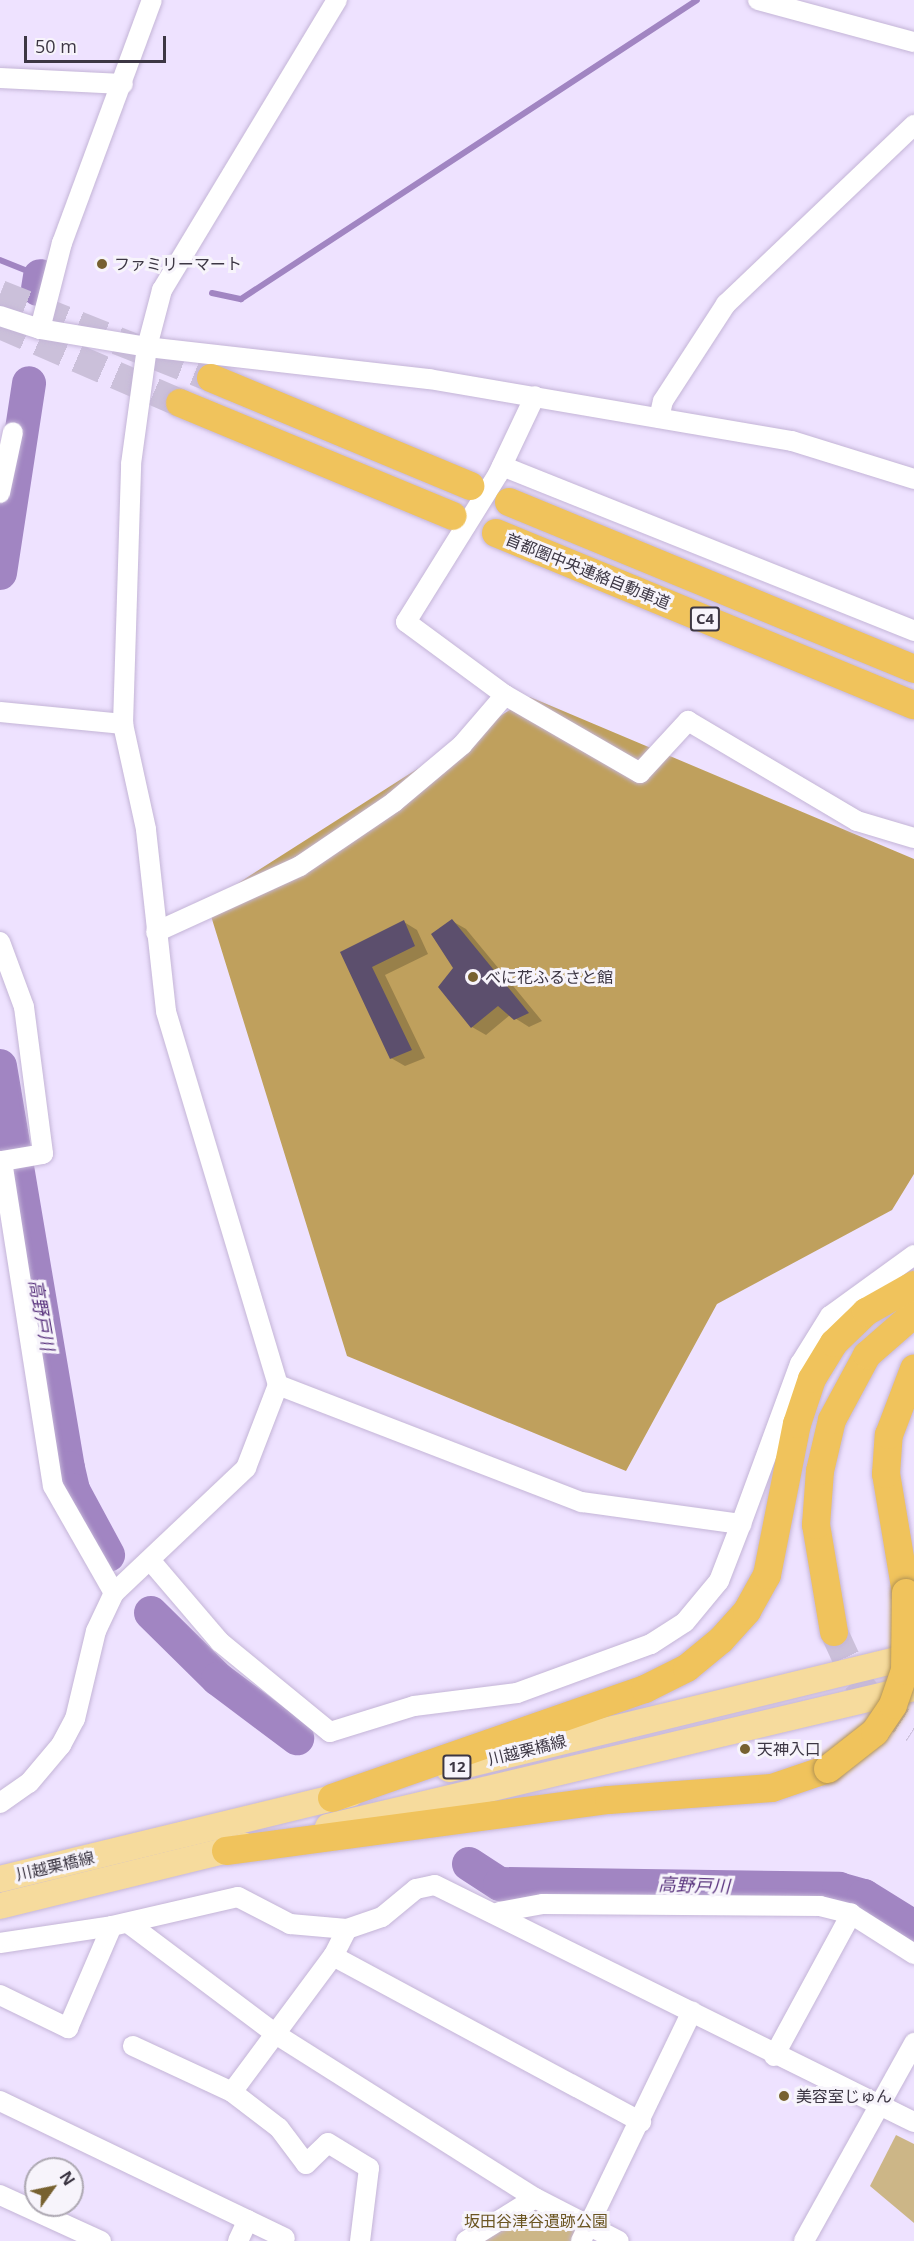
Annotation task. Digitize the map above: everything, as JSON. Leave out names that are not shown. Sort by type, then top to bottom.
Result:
[{"type":"highway","points":[[211,378],[470,486]]},
{"type":"highway","points":[[180,403],[453,516]]},
{"type":"highway","name":"首都圏中央連絡自動車道","points":[[509,502],[879,655],[914,667]]},
{"type":"highway","name":"首都圏中央連絡自動車道","points":[[496,533],[914,705]]},
{"type":"highway","points":[[808,662],[914,715]]},
{"type":"highway","points":[[332,1797],[645,1689],[687,1668],[721,1640],[747,1611],[767,1575],[796,1424],[812,1379],[834,1343],[866,1312],[914,1285]]},
{"type":"highway","points":[[834,1632],[816,1525],[820,1471],[832,1420],[867,1355],[914,1314]]},
{"type":"highway","points":[[226,1851],[609,1800],[772,1788],[828,1769],[875,1732],[893,1705],[904,1671],[906,1593],[886,1474],[889,1434],[914,1368]]},
{"type":"main road","name":"川越栗橋線","points":[[0,1879],[914,1656]]},
{"type":"main road","name":"川越栗橋線","points":[[0,1906],[914,1688]]},
{"type":"street","points":[[40,329],[62,243],[123,84],[152,0]]},
{"type":"street","points":[[0,1803],[29,1784],[62,1745],[75,1719],[96,1631],[114,1593],[246,1468],[278,1385],[260,1311],[197,1129],[166,1011],[146,829],[123,724],[131,464],[147,347],[162,290],[337,0]]},
{"type":"street","points":[[758,0],[914,42]]},
{"type":"street","points":[[0,78],[123,84]]},
{"type":"street","points":[[659,418],[663,401],[726,304],[914,125]]},
{"type":"street","points":[[0,316],[40,329],[147,347],[535,396],[792,441],[914,479]]},
{"type":"street","points":[[535,396],[502,466],[406,622],[505,695],[640,773],[688,722],[857,821],[914,838]]},
{"type":"street","points":[[0,493],[13,432]]},
{"type":"street","points":[[502,466],[914,631]]},
{"type":"street","points":[[156,932],[300,866],[366,821],[462,745],[505,695]]},
{"type":"street","points":[[0,712],[123,724]]},
{"type":"street","points":[[0,942],[24,1007],[43,1154],[2,1161],[53,1486],[114,1593]]},
{"type":"street","points":[[150,1560],[220,1641],[330,1732],[414,1706],[517,1693],[651,1644],[685,1623],[719,1581],[800,1364],[830,1316],[914,1256]]},
{"type":"street","points":[[278,1385],[582,1502],[741,1524]]},
{"type":"street","points":[[0,1943],[120,1924],[238,1897],[290,1924],[348,1929],[382,1917],[416,1889],[435,1885],[499,1912],[692,2011],[774,2056],[914,2122]]},
{"type":"street","points":[[499,1912],[554,1904],[820,1906],[851,1914],[914,1954]]},
{"type":"street","points":[[774,2056],[851,1914]]},
{"type":"street","points":[[0,1995],[68,2028],[120,1924]]},
{"type":"street","points":[[120,1924],[277,2035],[535,2198],[585,2233],[619,2241]]},
{"type":"street","points":[[232,2092],[277,2035],[333,1956],[348,1929]]},
{"type":"street","points":[[333,1956],[641,2122]]},
{"type":"street","points":[[585,2233],[641,2122],[692,2011]]},
{"type":"street","points":[[804,2241],[914,2043]]},
{"type":"street","points":[[133,2046],[232,2092],[279,2128],[306,2164],[328,2143],[369,2169],[360,2241]]},
{"type":"street","points":[[0,2101],[287,2240]]},
{"type":"street","points":[[0,2195],[101,2241]]},
{"type":"street","points":[[466,2241],[535,2198]]},
{"type":"street","points":[[238,2241],[248,2220]]},
{"type":"green space","points":[[896,2135],[914,2144],[914,2223],[870,2186]]},
{"type":"green space","name":"坂田谷津谷遺跡公園","points":[[535,2198],[589,2225],[581,2241],[472,2241]]},
{"type":"shaded area","points":[[530,697],[914,859],[914,1174],[892,1210],[717,1304],[626,1471],[347,1356],[207,903]]},
{"type":"building","name":"べに花ふるさと館","points":[[452,919],[529,1013],[514,1020],[498,1006],[471,1028],[438,987],[453,968],[431,934]]},
{"type":"building","points":[[404,920],[415,946],[372,967],[412,1050],[390,1059],[340,952]]},
{"type":"waterway","points":[[212,293],[241,299],[697,0]]},
{"type":"waterway","name":"高野戸川","points":[[0,260],[40,276]]},
{"type":"waterway","name":"高野戸川","points":[[38,289],[40,276]]},
{"type":"waterway","name":"高野戸川","points":[[0,573],[29,383]]},
{"type":"waterway","name":"高野戸川","points":[[0,1066],[68,1468],[73,1490],[108,1555]]},
{"type":"waterway","name":"高野戸川","points":[[151,1613],[218,1679],[297,1738]]},
{"type":"waterway","name":"高野戸川","points":[[469,1864],[500,1884],[839,1889],[864,1896],[914,1927]]},
{"type":"tunnel","points":[[0,294],[211,378]]},
{"type":"tunnel","points":[[0,325],[180,403]]},
{"type":"tunnel","points":[[834,1632],[856,1680],[878,1706],[914,1729]]},
{"type":"place","name":"ファミリーマート","points":[[102,264]]},
{"type":"place","name":"べに花ふるさと館","points":[[473,977]]},
{"type":"place","name":"天神入口","points":[[745,1749]]},
{"type":"place","name":"美容室じゅん","points":[[784,2096]]}]
